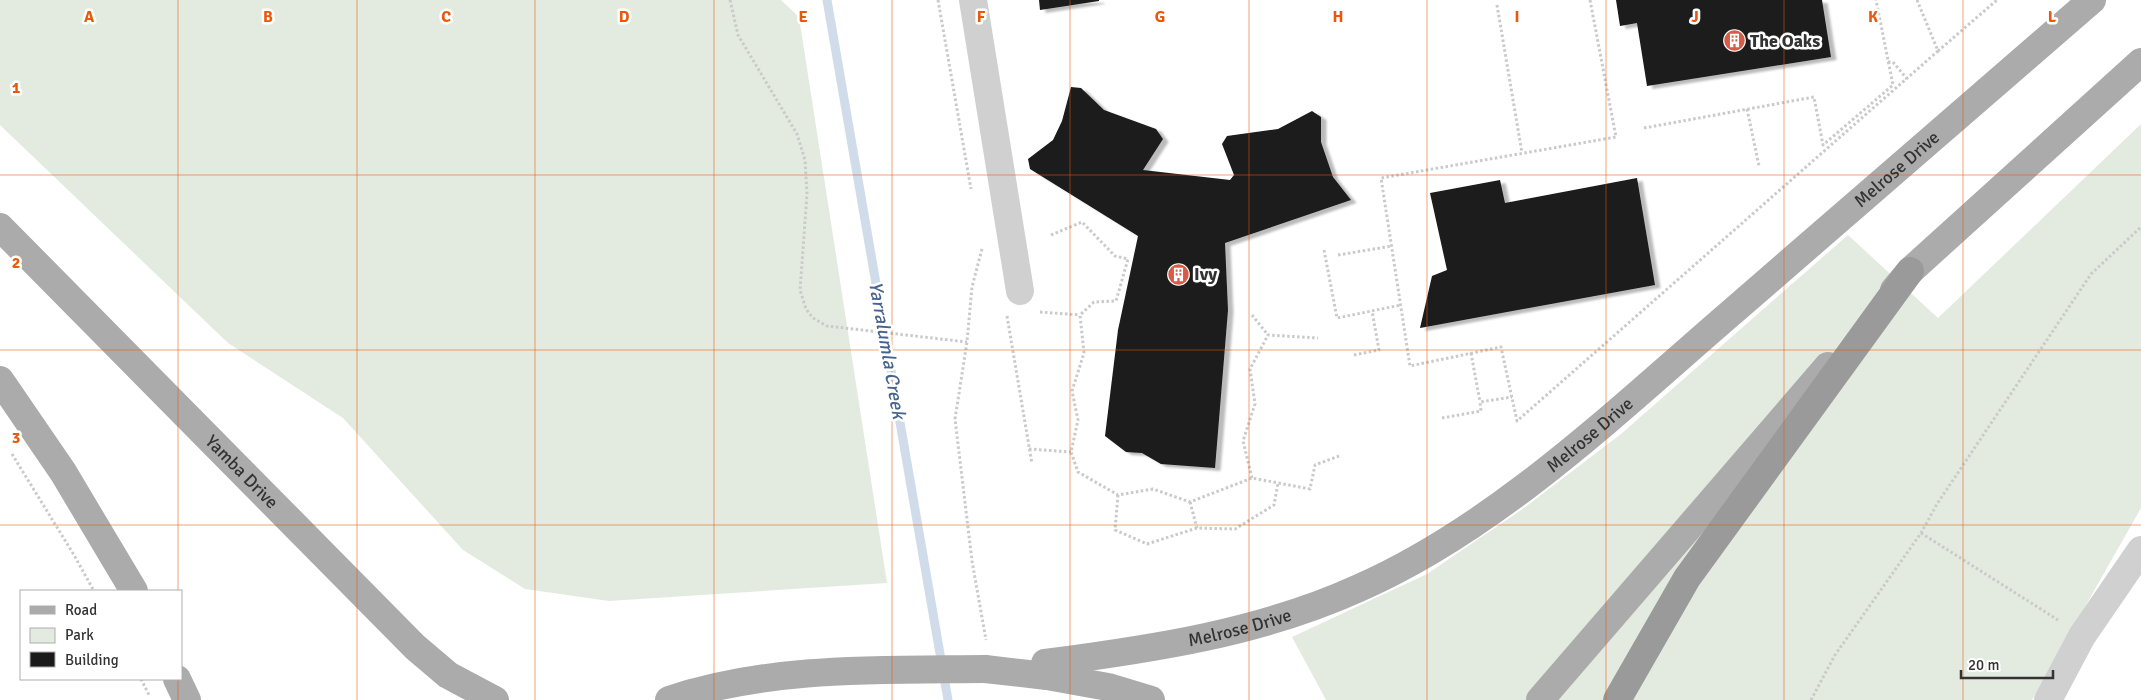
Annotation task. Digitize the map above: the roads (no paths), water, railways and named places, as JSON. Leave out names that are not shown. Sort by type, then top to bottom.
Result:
[{"type":"highway","points":[[1617,700],[1687,578],[1910,271]]},
{"type":"main road","name":"Melrose Drive","points":[[1046,669],[1263,624],[1298,613],[1361,588],[1448,540],[1544,471],[1632,399],[2092,0]]},
{"type":"main road","points":[[1540,700],[1910,271],[2141,62]]},
{"type":"main road","name":"Yamba Drive","points":[[0,226],[415,647],[448,675],[495,700]]},
{"type":"main road","points":[[0,380],[63,472],[133,590]]},
{"type":"main road","points":[[669,700],[745,681],[986,657],[1046,669],[1151,700]]},
{"type":"main road","points":[[177,680],[187,700]]},
{"type":"street","points":[[972,0],[1013,300]]},
{"type":"street","points":[[2048,700],[2082,636],[2141,550]]},
{"type":"waterway","name":"Yarralumla Creek","points":[[827,0],[948,700]]},
{"type":"place","name":"The Oaks","points":[[1734,41]]},
{"type":"place","name":"Ivy","points":[[1178,274]]}]
